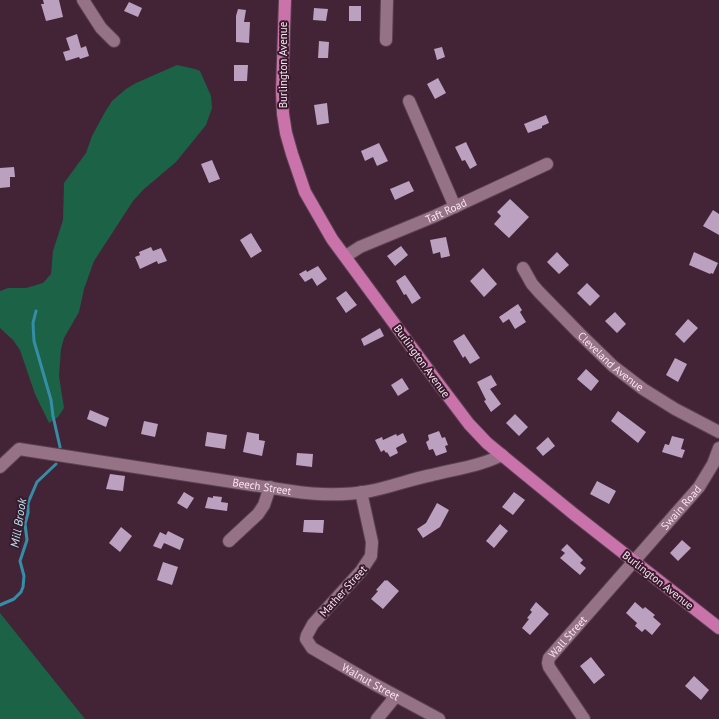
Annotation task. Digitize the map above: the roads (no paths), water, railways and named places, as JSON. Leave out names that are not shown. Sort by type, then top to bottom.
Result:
[{"type":"main road","name":"Burlington Avenue","points":[[285,0],[282,92],[286,133],[305,192],[322,223],[435,379],[469,424],[487,443],[719,628]]},
{"type":"street","points":[[83,0],[101,28],[114,41]]},
{"type":"street","points":[[386,40],[387,0]]},
{"type":"street","points":[[409,101],[455,207]]},
{"type":"street","name":"Taft Road","points":[[346,256],[360,246],[455,207],[547,164]]},
{"type":"street","name":"Cleveland Avenue","points":[[523,268],[532,284],[539,292],[613,366],[643,389],[675,409],[719,432]]},
{"type":"street","name":"Swain Road","points":[[633,560],[698,487],[713,464],[719,448]]},
{"type":"street","name":"Beech Street","points":[[0,468],[19,449],[320,495],[361,492],[381,488],[432,474],[480,464],[502,456]]},
{"type":"street","points":[[229,541],[258,514],[264,505],[270,488]]},
{"type":"street","name":"Mather Street","points":[[306,639],[314,624],[362,572],[371,556],[372,542],[361,492]]},
{"type":"street","name":"Wall Street","points":[[584,719],[549,667],[548,660],[633,560]]},
{"type":"street","name":"Walnut Street","points":[[306,639],[312,648],[439,719]]},
{"type":"street","points":[[377,719],[396,696]]},
{"type":"waterway","name":"Mill Brook","points":[[36,311],[33,323],[34,341],[51,400],[60,447]]},
{"type":"waterway","name":"Mill Brook","points":[[0,605],[14,599],[21,592],[23,587],[24,576],[20,561],[27,540],[25,524],[28,513],[28,503],[37,482],[56,464]]}]
